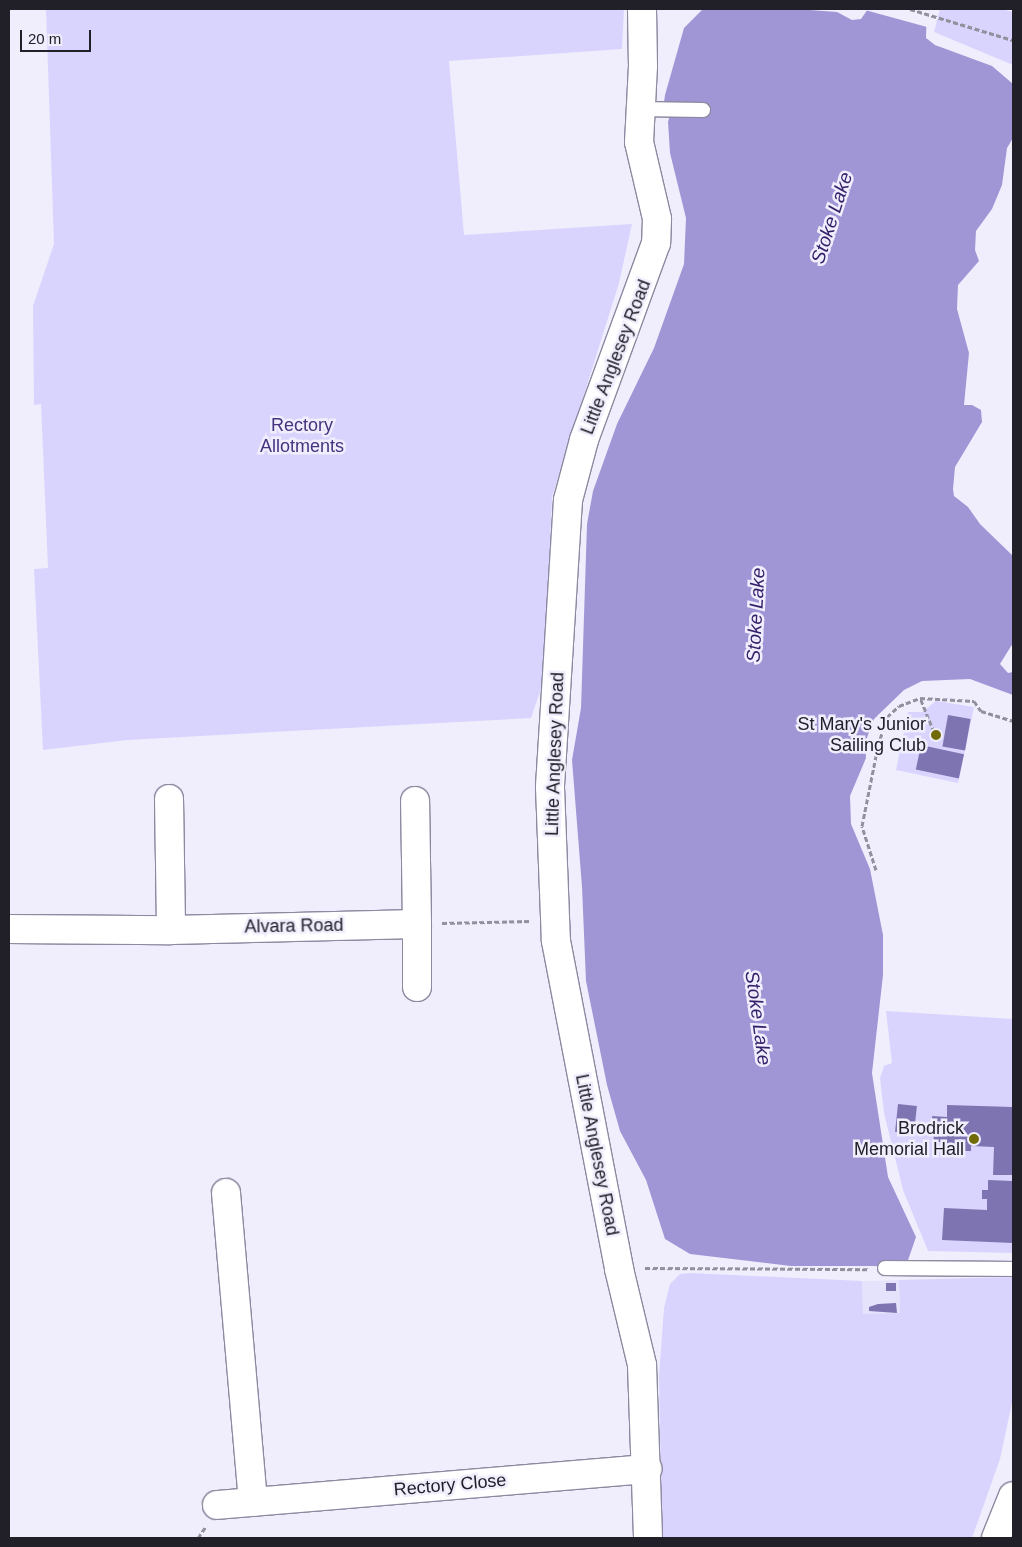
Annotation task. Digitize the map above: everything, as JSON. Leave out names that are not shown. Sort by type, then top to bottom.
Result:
[{"type":"street","name":"Little Anglesey Road","points":[[642,9],[643,66],[639,108],[640,154],[654,203],[658,231],[652,260],[584,440],[568,500],[551,768],[554,921],[566,1003],[619,1269],[642,1365],[648,1538]]},
{"type":"street","points":[[169,799],[171,930]]},
{"type":"street","points":[[415,801],[417,987]]},
{"type":"street","name":"Alvara Road","points":[[9,929],[171,930],[417,924]]},
{"type":"street","points":[[226,1193],[253,1502]]},
{"type":"street","name":"Rectory Close","points":[[217,1505],[647,1469]]},
{"type":"street","points":[[996,1538],[1013,1496]]},
{"type":"lane","points":[[639,108],[703,110]]},
{"type":"lane","points":[[885,1268],[1013,1269]]},
{"type":"path","points":[[910,9],[1013,40]]},
{"type":"path","points":[[876,870],[862,826],[878,746],[887,718],[899,706],[920,698],[974,701],[981,711],[1013,721]]},
{"type":"path","points":[[920,698],[934,732]]},
{"type":"path","points":[[417,924],[554,921]]},
{"type":"path","points":[[619,1269],[885,1268]]},
{"type":"shaded area","points":[[899,1280],[900,1313],[863,1314],[862,1281]]},
{"type":"green space","name":"Rectory Allotments","points":[[46,9],[624,9],[622,49],[449,61],[464,235],[632,224],[619,283],[552,497],[546,655],[541,689],[531,718],[127,740],[43,750],[34,569],[48,568],[41,404],[34,405],[33,306],[54,244]]},
{"type":"green space","points":[[940,9],[1001,9],[1013,12],[1013,65],[934,32]]},
{"type":"green space","name":"St Mary's Junior Sailing Club","points":[[936,701],[974,707],[958,783],[896,770],[908,712],[922,712]]},
{"type":"green space","points":[[886,1011],[1013,1019],[1013,1253],[928,1251],[903,1190],[884,1113],[880,1078],[884,1066],[892,1063]]},
{"type":"green space","points":[[680,1274],[862,1281],[863,1314],[900,1313],[899,1280],[1013,1277],[1013,1398],[1000,1459],[972,1538],[662,1538],[659,1376],[664,1308],[670,1284]]},
{"type":"water","name":"Stoke Lake","points":[[703,9],[796,9],[837,12],[852,20],[861,19],[868,9],[927,9],[926,38],[935,45],[992,66],[1013,84],[1013,138],[1007,148],[1002,185],[992,209],[976,231],[975,250],[979,261],[958,285],[957,309],[969,353],[964,405],[972,405],[981,410],[982,422],[955,467],[953,489],[954,496],[968,507],[980,524],[1013,556],[1013,643],[1000,664],[1008,673],[1013,672],[1013,695],[970,679],[922,681],[904,690],[874,719],[865,743],[866,758],[850,796],[851,824],[870,869],[883,935],[883,975],[872,1073],[888,1177],[916,1237],[906,1266],[791,1266],[690,1254],[665,1239],[646,1180],[620,1131],[607,1085],[586,981],[582,887],[572,760],[581,708],[587,524],[593,491],[617,424],[654,348],[684,264],[686,218],[670,153],[668,122],[673,103],[664,102],[684,28]]},
{"type":"pier","points":[[865,9],[929,9],[927,27],[865,10]]},
{"type":"building","points":[[948,715],[971,719],[965,751],[942,747]]},
{"type":"building","points":[[921,745],[964,754],[959,779],[916,769]]},
{"type":"building","points":[[898,1104],[917,1106],[914,1134],[895,1132]]},
{"type":"building","name":"Brodrick Memorial Hall","points":[[947,1105],[1013,1107],[1013,1175],[993,1175],[994,1147],[971,1146],[971,1151],[946,1151],[947,1142],[934,1142],[932,1116],[947,1117]]},
{"type":"building","points":[[988,1180],[1013,1181],[1013,1243],[942,1240],[944,1208],[987,1210],[987,1199],[982,1199],[982,1190],[988,1190]]},
{"type":"building","points":[[886,1283],[896,1283],[896,1291],[886,1291]]},
{"type":"building","points":[[896,1303],[897,1313],[869,1311],[869,1307],[878,1304]]},
{"type":"place","name":"St Mary's Junior Sailing Club","points":[[936,735]]},
{"type":"place","name":"Brodrick Memorial Hall","points":[[974,1139]]}]
